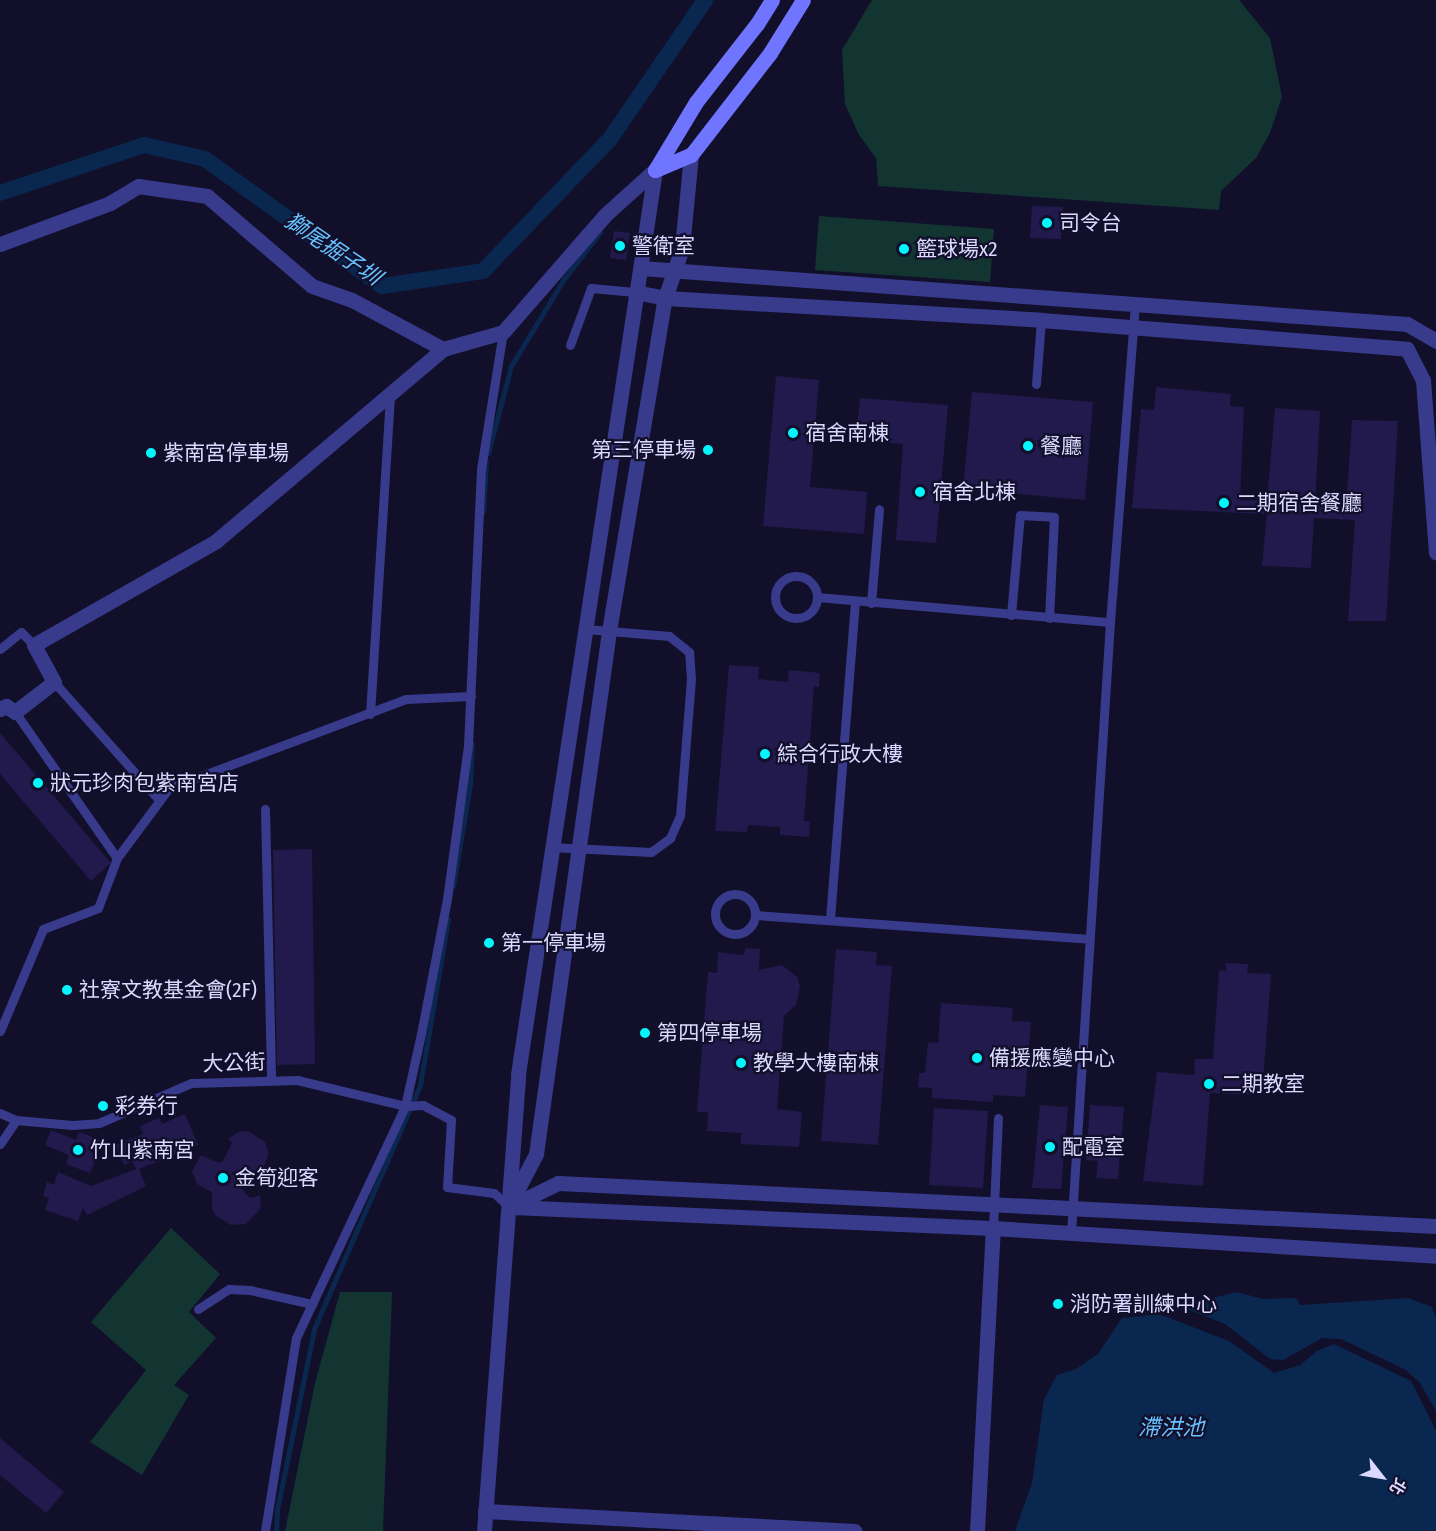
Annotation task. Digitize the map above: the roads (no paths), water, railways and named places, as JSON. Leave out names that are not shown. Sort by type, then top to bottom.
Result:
[{"type":"street","points":[[0,709],[6,706],[15,712],[54,682],[34,645],[216,541],[443,349],[503,332],[605,215],[655,170],[696,102],[757,24],[772,0]]},
{"type":"street","points":[[655,170],[691,155],[770,53],[803,0]]},
{"type":"street","points":[[509,1207],[536,1154],[609,630],[665,298],[682,248],[691,155]]},
{"type":"street","points":[[484,1531],[518,1074],[550,847],[586,628],[655,170]]},
{"type":"street","points":[[0,244],[110,203],[138,186],[207,196],[312,286],[352,300],[443,349]]},
{"type":"street","points":[[641,268],[1407,324],[1436,340]]},
{"type":"street","points":[[635,292],[665,298],[1041,320],[1407,349],[1423,380],[1436,553]]},
{"type":"street","points":[[509,1207],[558,1183],[1436,1226]]},
{"type":"street","points":[[509,1207],[993,1228],[1436,1256]]},
{"type":"street","points":[[977,1531],[993,1228]]},
{"type":"street","points":[[485,1511],[740,1529],[855,1531]]},
{"type":"lane","points":[[570,345],[591,288],[635,292]]},
{"type":"lane","points":[[1071,1233],[1110,622],[1131,327],[1136,305]]},
{"type":"lane","points":[[1036,384],[1041,320]]},
{"type":"lane","points":[[265,1531],[296,1338],[405,1106],[447,899],[468,745],[481,469],[503,332]]},
{"type":"lane","points":[[370,714],[390,395]]},
{"type":"lane","points":[[871,603],[879,509]]},
{"type":"lane","points":[[1011,615],[1020,515],[1054,517],[1049,618]]},
{"type":"lane","points":[[802,576],[814,584],[818,597],[811,613],[798,619],[783,615],[774,603],[776,588],[786,577],[802,576]]},
{"type":"lane","points":[[818,597],[855,602],[1110,622]]},
{"type":"lane","points":[[830,919],[855,602]]},
{"type":"lane","points":[[550,847],[651,852],[670,838],[680,816],[691,679],[689,652],[669,636],[586,628]]},
{"type":"lane","points":[[0,649],[21,632],[34,645]]},
{"type":"lane","points":[[54,682],[159,800]]},
{"type":"lane","points":[[0,1031],[43,929],[98,908],[117,858],[169,788],[406,699],[471,696]]},
{"type":"lane","points":[[15,712],[117,858]]},
{"type":"lane","points":[[265,809],[271,1080]]},
{"type":"lane","points":[[741,894],[753,903],[756,915],[749,929],[736,935],[722,931],[715,919],[716,904],[727,895],[741,894]]},
{"type":"lane","points":[[756,915],[1089,939]]},
{"type":"lane","name":"大公街","points":[[0,1113],[16,1120],[72,1125],[99,1123],[191,1083],[297,1080],[405,1106],[423,1105],[452,1120],[447,1187],[494,1193],[509,1207]]},
{"type":"lane","points":[[993,1228],[999,1118]]},
{"type":"lane","points":[[0,1144],[16,1120]]},
{"type":"lane","points":[[198,1309],[229,1289],[312,1304]]},
{"type":"water","points":[[1237,1292],[1263,1299],[1296,1298],[1300,1305],[1408,1298],[1432,1307],[1436,1319],[1436,1411],[1420,1383],[1406,1370],[1341,1339],[1322,1338],[1283,1360],[1270,1359],[1225,1324],[1184,1308],[1186,1297],[1201,1301]]},
{"type":"water","name":"滯洪池","points":[[1159,1314],[1229,1341],[1274,1373],[1300,1365],[1317,1351],[1334,1344],[1411,1381],[1436,1431],[1436,1531],[1015,1531],[1032,1483],[1044,1399],[1057,1375],[1076,1369],[1098,1354],[1122,1318]]},
{"type":"waterway","name":"獅尾掘子圳","points":[[0,193],[144,145],[205,159],[382,286],[483,271],[610,139],[705,0]]},
{"type":"waterway","points":[[488,453],[511,366],[564,279],[600,232]]},
{"type":"waterway","points":[[483,512],[486,462]]},
{"type":"waterway","points":[[453,886],[470,784],[472,743]]},
{"type":"waterway","points":[[276,1531],[277,1510],[314,1329],[420,1085],[448,919]]},
{"type":"place","name":"司令台","points":[[1047,223]]},
{"type":"place","name":"警衛室","points":[[620,246]]},
{"type":"place","name":"籃球場x2","points":[[904,249]]},
{"type":"place","name":"宿舍南棟","points":[[793,433]]},
{"type":"place","name":"餐廳","points":[[1028,446]]},
{"type":"place","name":"第三停車場","points":[[708,450]]},
{"type":"place","name":"紫南宮停車場","points":[[151,453]]},
{"type":"place","name":"宿舍北棟","points":[[920,492]]},
{"type":"place","name":"二期宿舍餐廳","points":[[1224,503]]},
{"type":"place","name":"綜合行政大樓","points":[[765,754]]},
{"type":"place","name":"狀元珍肉包紫南宮店","points":[[38,783]]},
{"type":"place","name":"第一停車場","points":[[489,943]]},
{"type":"place","name":"社寮文教基金會(2F)","points":[[67,990]]},
{"type":"place","name":"第四停車場","points":[[645,1033]]},
{"type":"place","name":"備援應變中心","points":[[977,1058]]},
{"type":"place","name":"教學大樓南棟","points":[[741,1063]]},
{"type":"place","name":"二期教室","points":[[1209,1084]]},
{"type":"place","name":"彩券行","points":[[103,1106]]},
{"type":"place","name":"配電室","points":[[1050,1147]]},
{"type":"place","name":"竹山紫南宮","points":[[78,1150]]},
{"type":"place","name":"金筍迎客","points":[[223,1178]]},
{"type":"place","name":"消防署訓練中心","points":[[1058,1304]]}]
